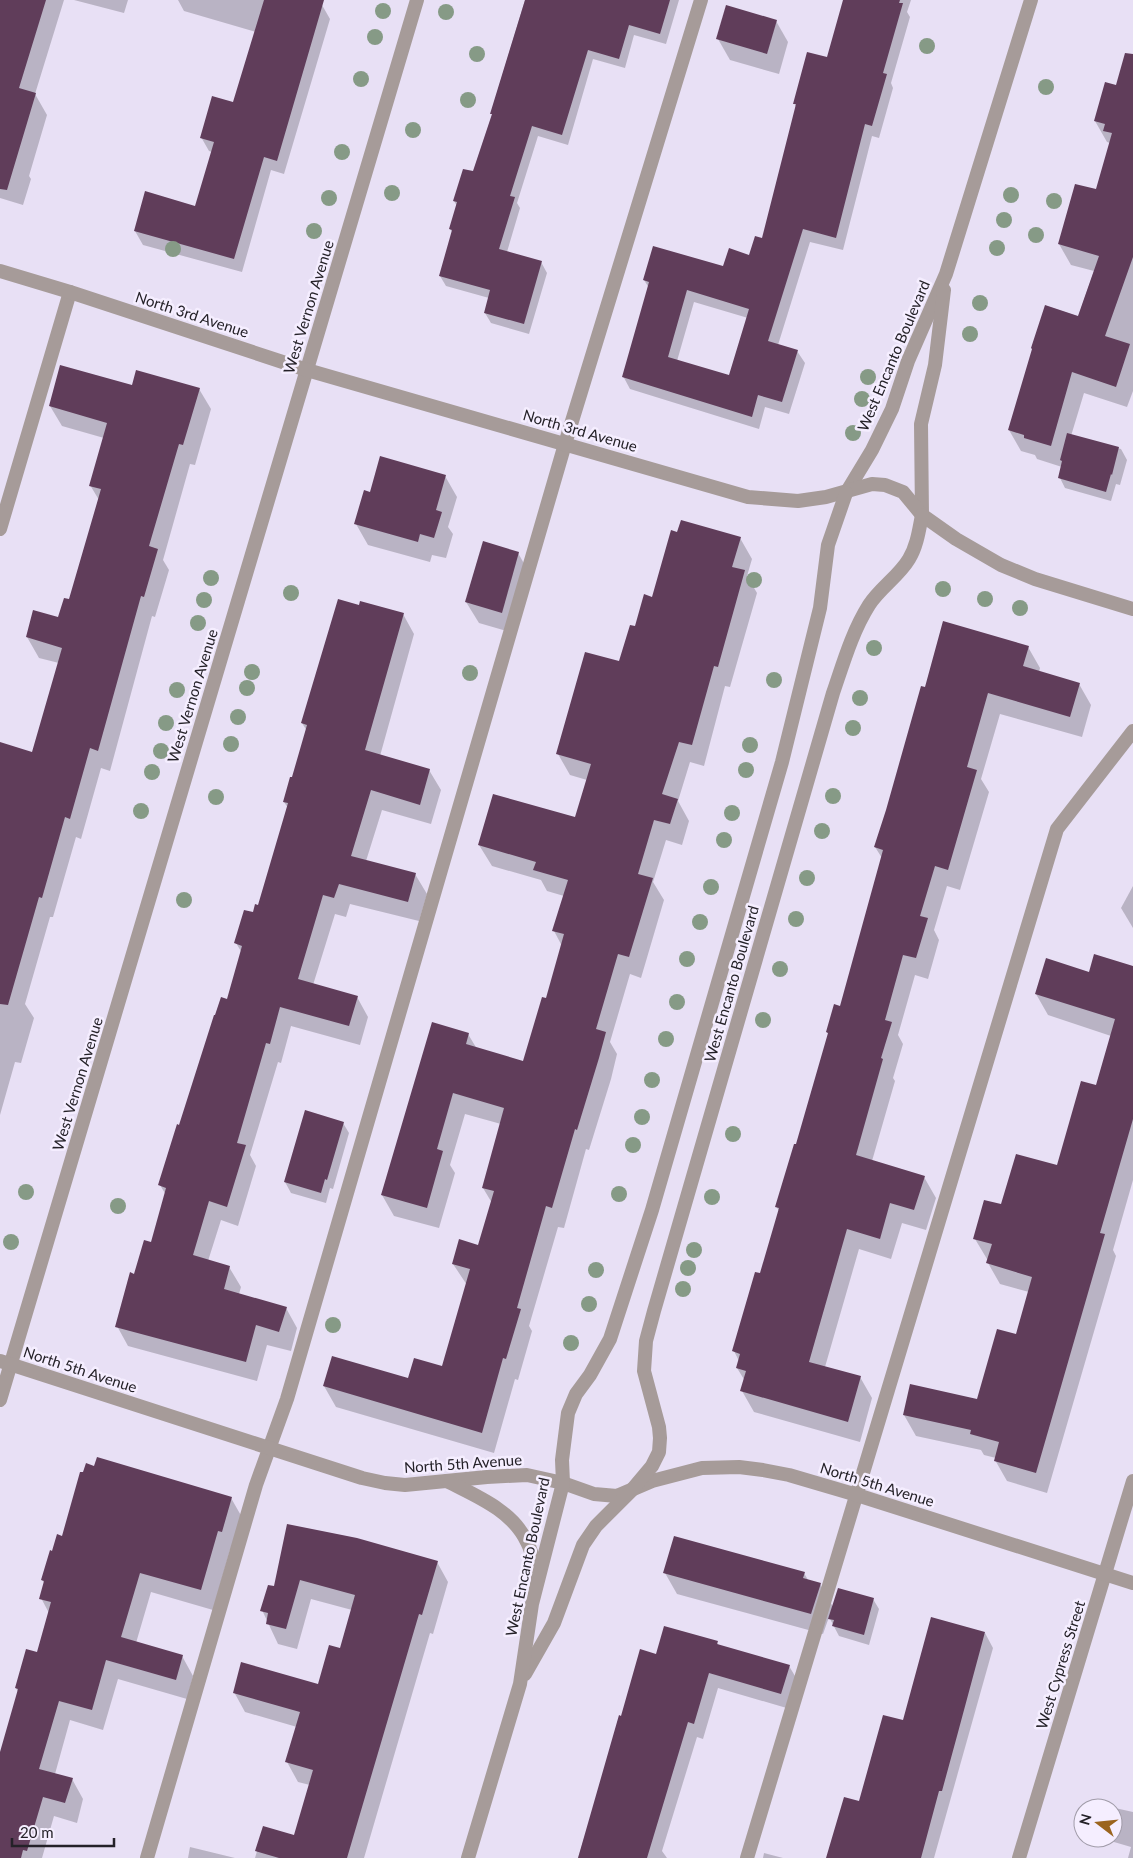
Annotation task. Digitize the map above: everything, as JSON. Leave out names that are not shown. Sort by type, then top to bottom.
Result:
[{"type":"street","name":"West Vernon Avenue","points":[[0,1400],[5,1363],[307,370],[417,0]]},
{"type":"street","points":[[147,1858],[254,1494],[287,1400],[565,444],[701,0]]},
{"type":"street","name":"West Encanto Boulevard","points":[[468,1858],[520,1684],[532,1604],[563,1483],[562,1460],[568,1413],[576,1394],[590,1375],[610,1339],[652,1210],[782,762],[820,608],[828,546],[846,493],[872,450],[892,409],[908,362],[946,274],[1031,0]]},
{"type":"street","name":"North 3rd Avenue","points":[[0,272],[70,292],[307,370],[748,497],[798,501],[846,493],[872,484],[885,485],[903,492],[922,515],[956,540],[1001,565],[1035,579],[1133,609]]},
{"type":"street","name":"West Encanto Boulevard","points":[[520,1684],[554,1623],[583,1545],[596,1526],[631,1491],[652,1466],[659,1452],[659,1427],[644,1371],[646,1341],[833,694],[851,641],[869,606],[882,588],[910,558],[918,538],[922,515],[921,424],[935,365],[946,274]]},
{"type":"street","points":[[0,529],[70,292]]},
{"type":"street","points":[[747,1858],[1056,829],[1133,731]]},
{"type":"street","name":"North 5th Avenue","points":[[5,1363],[269,1449],[385,1484],[405,1485],[526,1475],[563,1483],[579,1490],[604,1496],[617,1496],[652,1481],[702,1468],[739,1467],[789,1475],[857,1495],[1133,1583]]},
{"type":"street","name":"West Cypress Street","points":[[1019,1858],[1133,1481]]},
{"type":"street","points":[[447,1482],[500,1511],[514,1522],[528,1542],[538,1580]]},
{"type":"building","points":[[0,0],[46,0],[19,88],[36,93],[7,190],[0,189]]},
{"type":"building","points":[[264,0],[324,0],[277,161],[264,157],[234,259],[134,231],[145,191],[195,206],[214,142],[200,138],[212,96],[233,102]]},
{"type":"building","points":[[525,0],[670,0],[660,34],[629,25],[619,59],[588,50],[562,135],[532,126],[510,196],[515,197],[499,249],[542,261],[524,324],[484,313],[490,290],[439,276],[452,230],[449,229],[457,202],[453,201],[463,169],[473,171],[492,114],[490,114]]},
{"type":"building","points":[[843,0],[900,0],[899,3],[903,3],[883,73],[887,74],[872,126],[865,124],[836,238],[803,229],[768,341],[798,350],[782,402],[758,395],[752,417],[622,377],[649,282],[643,280],[653,246],[723,266],[729,248],[749,255],[755,236],[762,238],[796,104],[793,104],[807,52],[827,57]],"holes":[[[687,290],[749,309],[729,375],[668,357]]]},
{"type":"building","points":[[726,5],[777,20],[767,54],[716,39]]},
{"type":"building","points":[[1125,53],[1133,54],[1133,257],[1105,336],[1130,344],[1116,387],[1072,372],[1051,446],[1024,438],[1024,435],[1008,430],[1045,305],[1078,316],[1099,256],[1058,244],[1075,184],[1096,189],[1112,133],[1103,131],[1105,124],[1094,121],[1105,82],[1116,85]]},
{"type":"building","points":[[60,365],[132,385],[136,370],[200,388],[183,445],[179,444],[149,546],[158,549],[144,597],[141,596],[98,751],[90,748],[70,819],[65,817],[42,898],[39,897],[8,1005],[0,1004],[0,742],[32,752],[62,648],[26,637],[33,610],[58,617],[64,598],[69,599],[101,489],[89,486],[107,423],[49,406]]},
{"type":"building","points":[[1067,433],[1119,447],[1106,492],[1058,478],[1062,461],[1060,460]]},
{"type":"building","points":[[380,456],[446,475],[436,510],[442,512],[434,538],[420,534],[418,542],[354,524],[364,490],[370,492]]},
{"type":"building","points":[[681,520],[741,537],[732,567],[745,570],[718,667],[714,666],[692,745],[679,742],[662,794],[678,799],[670,824],[654,820],[638,874],[653,878],[629,957],[618,954],[596,1029],[606,1032],[599,1058],[577,1130],[575,1129],[552,1208],[546,1206],[517,1308],[521,1309],[506,1359],[503,1358],[482,1433],[323,1386],[332,1356],[408,1378],[414,1358],[442,1366],[470,1269],[452,1264],[459,1239],[478,1245],[494,1191],[482,1188],[504,1108],[453,1093],[437,1149],[443,1151],[427,1208],[381,1195],[432,1022],[469,1033],[466,1044],[523,1061],[542,997],[546,998],[564,934],[552,931],[568,880],[533,870],[536,862],[478,845],[493,794],[575,817],[591,764],[556,754],[585,652],[619,661],[630,625],[635,626],[644,594],[652,597],[671,530],[677,532]]},
{"type":"building","points":[[483,541],[519,552],[502,613],[465,602]]},
{"type":"building","points":[[338,599],[359,605],[360,601],[404,613],[365,750],[430,769],[420,805],[371,790],[351,856],[416,873],[408,902],[339,884],[334,898],[323,895],[298,979],[358,996],[349,1026],[280,1007],[270,1044],[266,1043],[237,1143],[246,1145],[227,1207],[209,1201],[193,1255],[230,1266],[224,1289],[287,1307],[279,1332],[256,1325],[246,1362],[115,1327],[130,1272],[134,1274],[144,1240],[151,1242],[166,1188],[158,1185],[214,1015],[221,997],[227,999],[242,946],[234,943],[244,910],[253,912],[255,904],[258,905],[288,803],[283,802],[307,725],[301,723]]},
{"type":"building","points":[[943,621],[1029,646],[1023,666],[1080,683],[1070,717],[988,693],[967,767],[977,770],[948,870],[935,866],[920,916],[928,918],[916,958],[903,955],[885,1020],[892,1022],[856,1155],[925,1176],[914,1210],[890,1203],[880,1239],[847,1229],[809,1362],[861,1376],[848,1422],[740,1391],[746,1371],[736,1368],[740,1354],[732,1351],[755,1272],[760,1273],[779,1208],[775,1207],[794,1144],[796,1144],[828,1033],[826,1032],[834,1004],[840,1006],[883,850],[874,847],[921,686],[925,687]]},
{"type":"building","points":[[1094,954],[1133,966],[1133,1119],[1100,1233],[1105,1234],[1036,1473],[994,1461],[999,1442],[970,1434],[971,1430],[903,1415],[910,1384],[977,1399],[997,1329],[1016,1334],[1032,1277],[986,1263],[992,1244],[973,1239],[984,1200],[1001,1204],[1016,1154],[1057,1165],[1081,1081],[1096,1085],[1115,1019],[1035,994],[1046,958],[1089,972]]},
{"type":"building","points":[[305,1110],[344,1122],[327,1180],[325,1179],[321,1193],[284,1182]]},
{"type":"building","points":[[97,1457],[232,1497],[222,1532],[218,1531],[201,1590],[140,1573],[121,1637],[183,1655],[176,1680],[106,1660],[92,1710],[59,1701],[39,1769],[73,1778],[65,1803],[43,1797],[27,1851],[23,1850],[21,1858],[0,1858],[0,1752],[18,1689],[15,1688],[26,1649],[37,1652],[51,1602],[39,1599],[44,1581],[41,1580],[57,1534],[62,1536],[80,1472],[83,1472],[86,1463],[94,1466]]},
{"type":"building","points":[[287,1524],[357,1538],[438,1561],[422,1615],[419,1614],[347,1858],[279,1858],[255,1851],[263,1826],[294,1835],[313,1770],[285,1762],[300,1712],[233,1693],[241,1662],[318,1684],[329,1645],[340,1648],[355,1595],[300,1580],[286,1629],[266,1624],[268,1613],[260,1611],[268,1585],[274,1586]]},
{"type":"building","points":[[674,1536],[805,1572],[803,1578],[821,1583],[811,1614],[663,1573]]},
{"type":"building","points":[[838,1588],[874,1598],[864,1635],[832,1626],[834,1620],[828,1619]]},
{"type":"building","points":[[931,1617],[985,1632],[942,1791],[939,1791],[921,1858],[826,1858],[844,1797],[859,1801],[883,1715],[903,1720]]},
{"type":"building","points":[[664,1626],[718,1641],[717,1644],[790,1665],[781,1694],[709,1673],[694,1724],[688,1722],[647,1858],[578,1858],[640,1649],[656,1654]]}]
